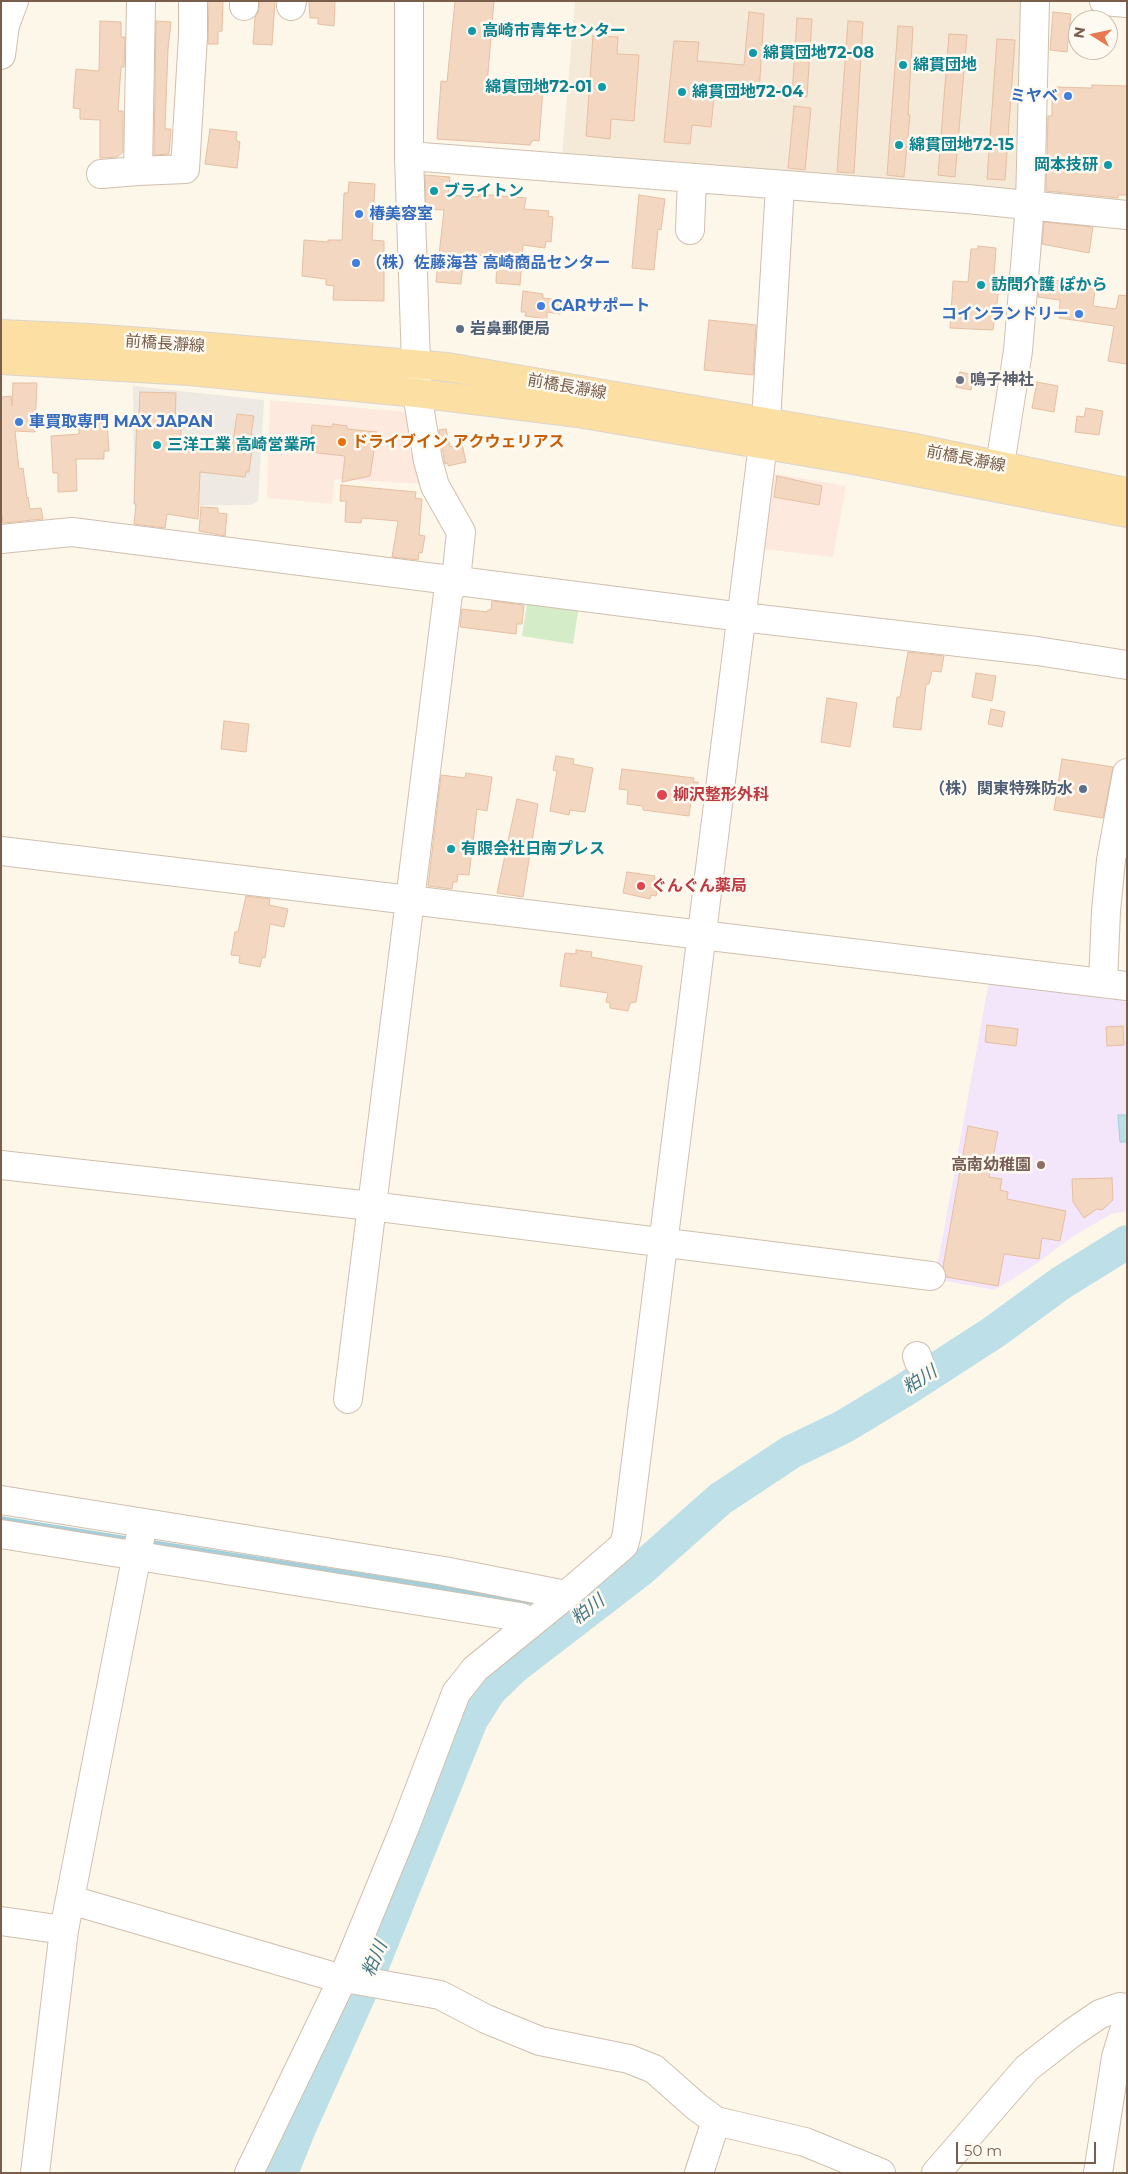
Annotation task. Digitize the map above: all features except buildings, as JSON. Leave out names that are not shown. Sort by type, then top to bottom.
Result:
[{"type":"main road","name":"前橋長瀞線","points":[[1,334],[99,339],[447,367],[764,433],[868,462],[1127,513]]},
{"type":"main road","name":"前橋長瀞線","points":[[1,360],[190,371],[417,393],[764,433],[1000,465],[1127,492]]},
{"type":"street","points":[[1,55],[5,25],[14,1]]},
{"type":"street","points":[[138,171],[141,1]]},
{"type":"street","points":[[101,174],[185,169],[193,36],[193,1]]},
{"type":"street","points":[[348,1398],[448,594],[456,580],[461,532],[435,486],[428,461],[417,393],[410,156],[409,1]]},
{"type":"street","points":[[1000,465],[1018,351],[1030,205],[1035,1]]},
{"type":"street","points":[[1104,1],[1127,3]]},
{"type":"street","points":[[410,156],[1030,205],[1127,215]]},
{"type":"street","points":[[690,230],[692,178]]},
{"type":"street","points":[[249,2173],[349,1979],[456,1693],[475,1669],[624,1545],[626,1539],[764,433],[780,186]]},
{"type":"street","points":[[1,539],[72,532],[1037,651],[1127,665]]},
{"type":"street","points":[[1,851],[1115,984],[1106,912],[1111,860],[1127,773]]},
{"type":"street","points":[[1,1165],[371,1206],[931,1276]]},
{"type":"street","points":[[1,1500],[140,1539],[520,1617],[551,1607]]},
{"type":"street","points":[[1,1534],[140,1539],[444,1571],[551,1607]]},
{"type":"street","points":[[35,2173],[64,1930],[140,1539]]},
{"type":"street","points":[[70,1900],[328,1975],[440,1995],[486,2020],[540,2041],[629,2059],[654,2069],[697,2108],[716,2121],[805,2142],[881,2173]]},
{"type":"street","points":[[1,1921],[64,1930]]},
{"type":"street","points":[[936,2173],[1027,2068],[1100,2014],[1120,2007],[1127,2008]]},
{"type":"street","points":[[1098,2173],[1116,2057],[1127,2021]]},
{"type":"street","points":[[699,2173],[716,2121]]},
{"type":"shaded area","points":[[575,1],[1025,1],[1021,191],[562,156]]},
{"type":"shaded area","points":[[133,386],[264,400],[258,501],[251,505],[134,506]]},
{"type":"shaded area","points":[[270,400],[407,412],[410,451],[421,484],[335,479],[332,504],[267,498]]},
{"type":"shaded area","points":[[765,472],[846,486],[833,557],[754,548]]},
{"type":"shaded area","name":"高南幼稚園","points":[[989,981],[1127,997],[1127,1211],[1111,1214],[1072,1237],[1036,1264],[995,1290],[935,1279]]},
{"type":"green space","points":[[528,598],[579,606],[573,644],[522,636]]},
{"type":"water","points":[[1118,1115],[1127,1115],[1127,1142],[1120,1142]]},
{"type":"waterway","name":"粕川","points":[[281,2173],[374,1961],[471,1720],[490,1690],[514,1667],[640,1570],[720,1499],[791,1452],[843,1427],[906,1389],[994,1332],[1061,1283],[1127,1242]]},
{"type":"waterway","points":[[1,1519],[133,1540]]},
{"type":"waterway","points":[[147,1542],[538,1603]]},
{"type":"waterway","points":[[564,1607],[585,1610]]},
{"type":"place","name":"高崎市青年センター","points":[[472,31]]},
{"type":"place","name":"綿貫団地72-08","points":[[753,53]]},
{"type":"place","name":"綿貫団地","points":[[903,65]]},
{"type":"place","name":"綿貫団地72-01","points":[[602,87]]},
{"type":"place","name":"綿貫団地72-04","points":[[682,92]]},
{"type":"place","name":"ミヤベ","points":[[1068,96]]},
{"type":"place","name":"綿貫団地72-15","points":[[899,145]]},
{"type":"place","name":"岡本技研","points":[[1108,165]]},
{"type":"place","name":"ブライトン","points":[[434,191]]},
{"type":"place","name":"椿美容室","points":[[359,214]]},
{"type":"place","name":"（株）佐藤海苔 高崎商品センター","points":[[356,263]]},
{"type":"place","name":"訪問介護 ぽから","points":[[981,285]]},
{"type":"place","name":"CARサポート","points":[[541,306]]},
{"type":"place","name":"コインランドリー","points":[[1079,314]]},
{"type":"place","name":"岩鼻郵便局","points":[[460,329]]},
{"type":"place","name":"鳴子神社","points":[[960,380]]},
{"type":"place","name":"車買取専門 MAX JAPAN","points":[[19,422]]},
{"type":"place","name":"ドライブイン アクウェリアス","points":[[342,442]]},
{"type":"place","name":"三洋工業 高崎営業所","points":[[157,445]]},
{"type":"place","name":"（株）関東特殊防水","points":[[1083,789]]},
{"type":"place","name":"柳沢整形外科","points":[[662,795]]},
{"type":"place","name":"有限会社日南プレス","points":[[451,849]]},
{"type":"place","name":"ぐんぐん薬局","points":[[641,886]]},
{"type":"place","name":"高南幼稚園","points":[[1041,1165]]}]
